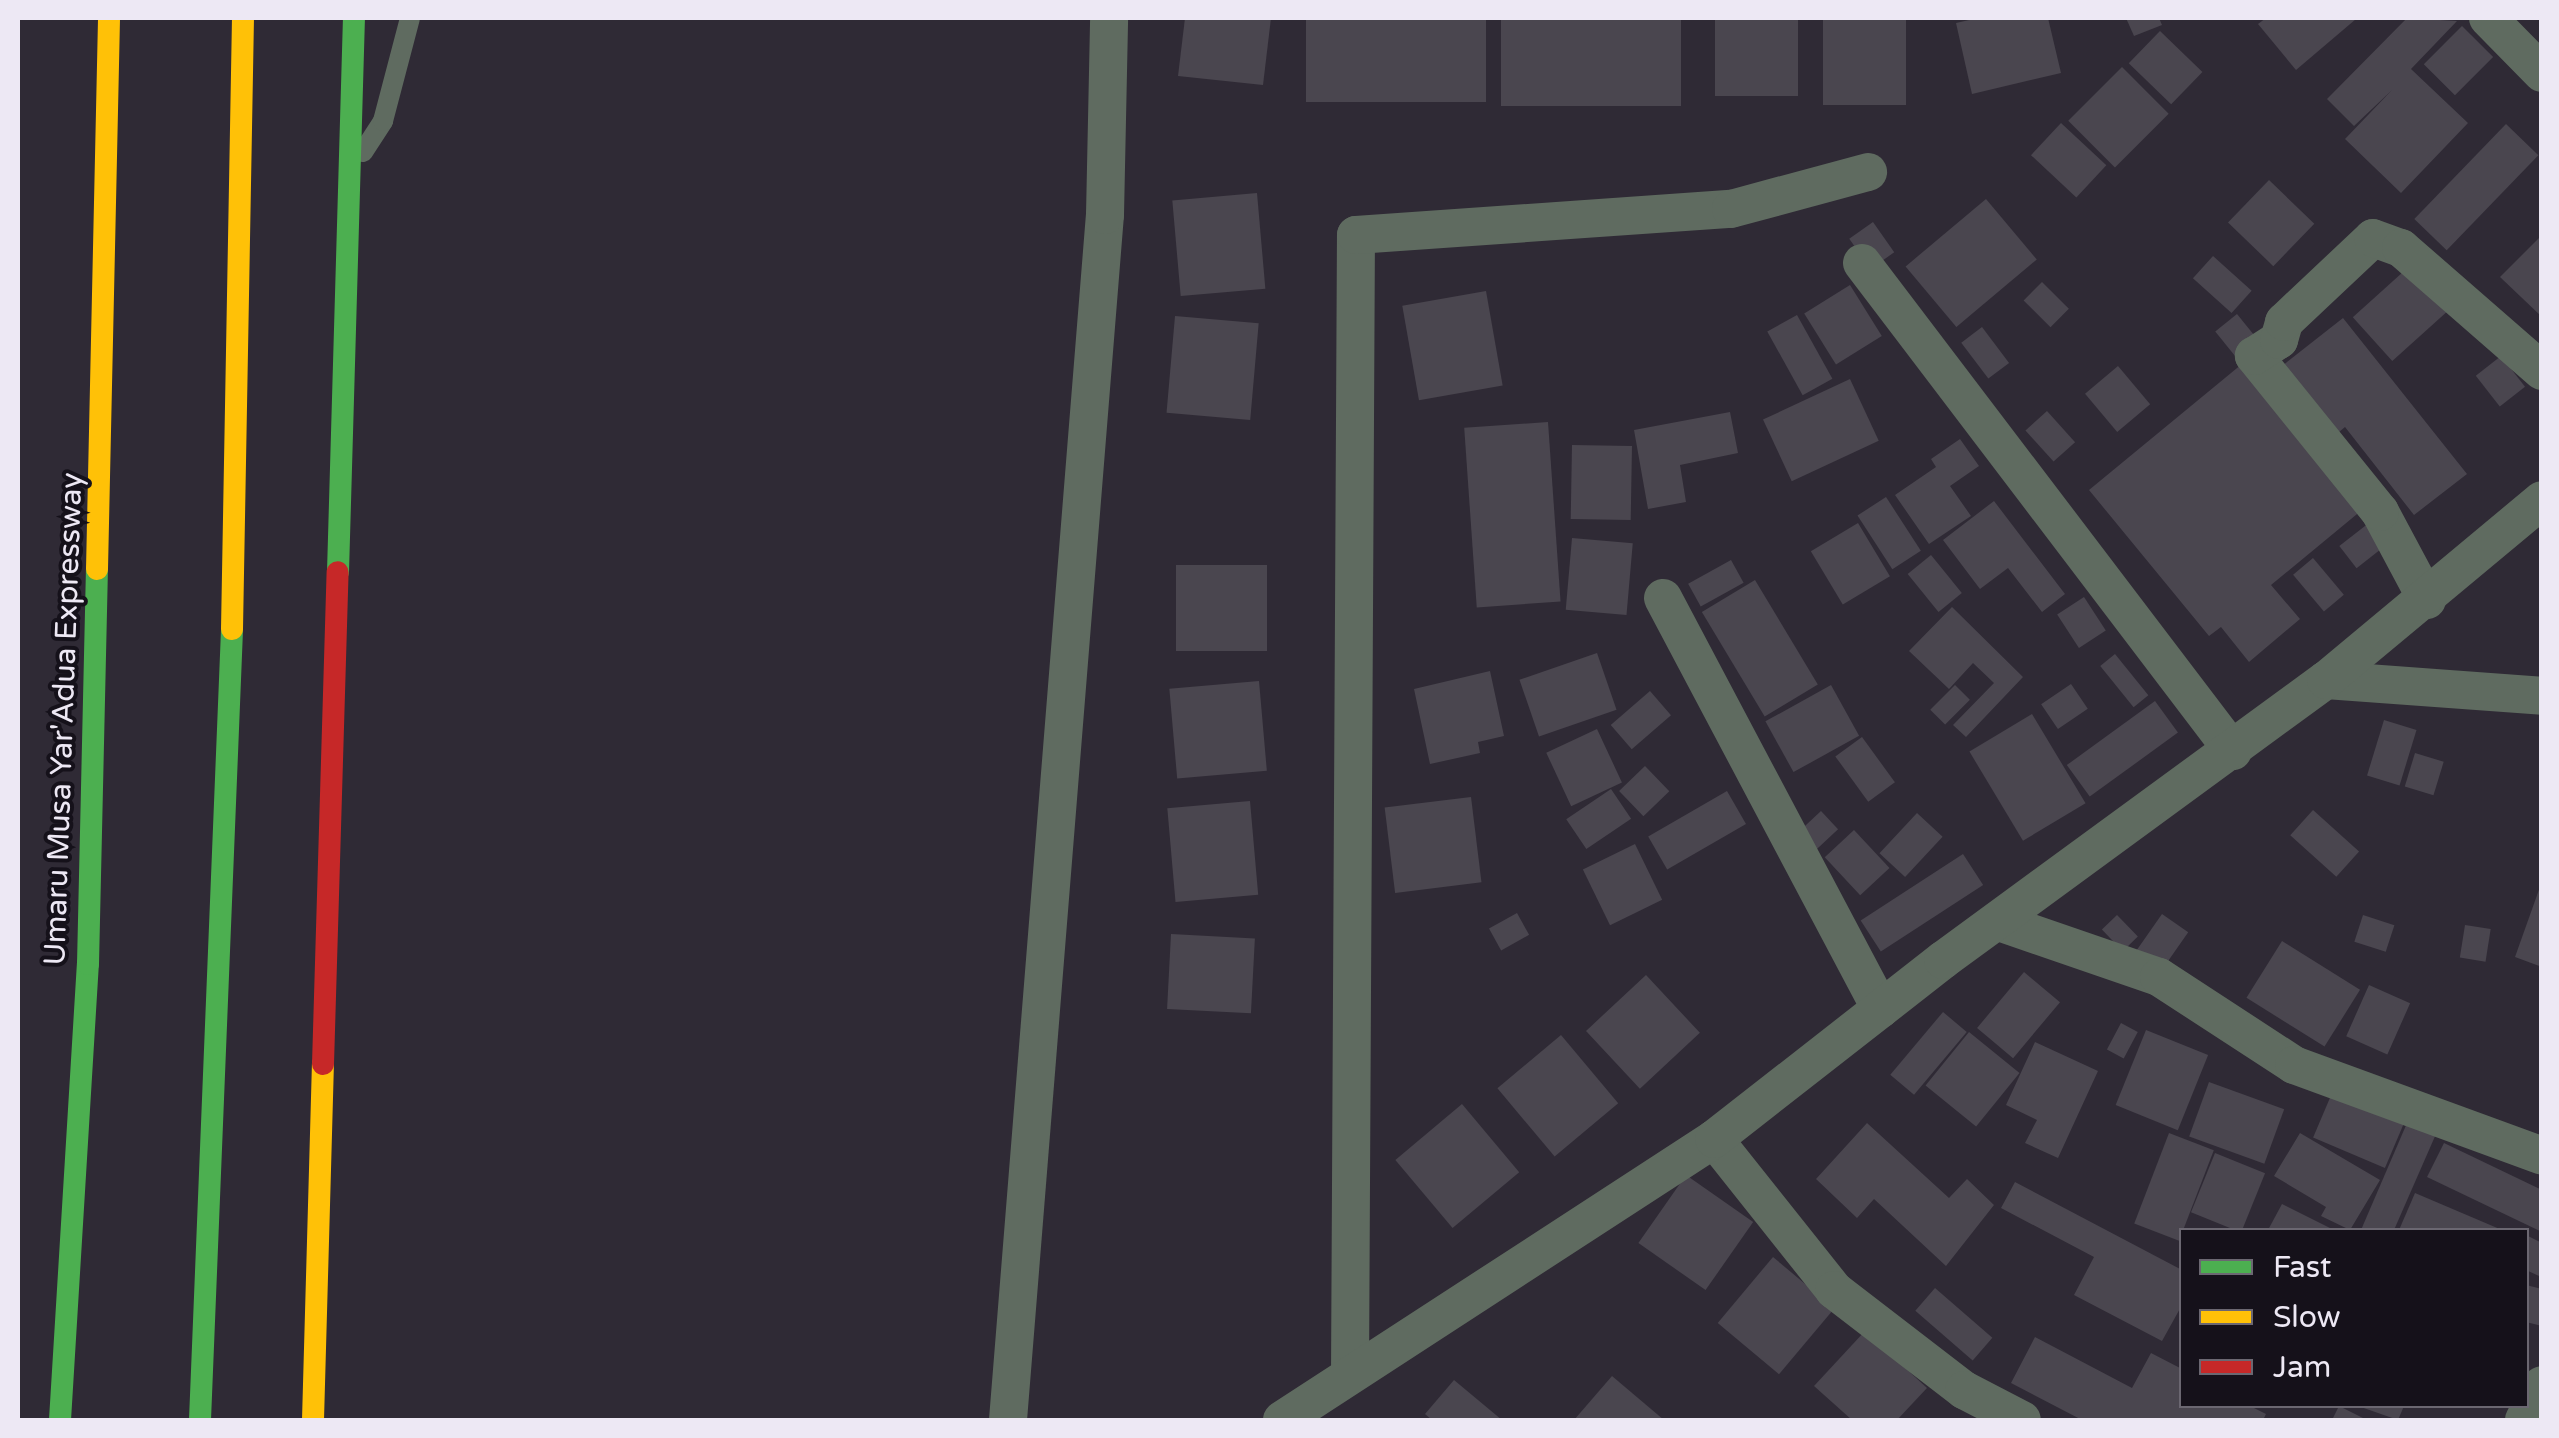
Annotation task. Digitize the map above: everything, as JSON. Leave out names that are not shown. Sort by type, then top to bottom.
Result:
[{"type":"highway","name":"Umaru Musa Yar'Adua Expressway","points":[[60,1420],[88,944],[108,18]]},
{"type":"highway","points":[[200,1420],[236,534],[243,18]]},
{"type":"highway","points":[[313,1420],[354,18]]},
{"type":"street","points":[[1008,1420],[1105,214],[1109,18]]},
{"type":"street","points":[[2488,18],[2542,73]]},
{"type":"street","points":[[1350,1375],[1356,235],[1731,210],[1868,172]]},
{"type":"street","points":[[2427,600],[2380,512],[2254,356],[2279,340],[2284,322],[2373,238],[2400,248],[2542,371]]},
{"type":"street","points":[[1862,263],[2232,751]]},
{"type":"street","points":[[1282,1420],[1714,1140],[1881,1009],[2326,680],[2427,600],[2542,500]]},
{"type":"street","points":[[1664,598],[1881,1009]]},
{"type":"street","points":[[2326,680],[2542,696]]},
{"type":"street","points":[[1999,922],[2158,977],[2294,1065],[2542,1156]]},
{"type":"street","points":[[1714,1140],[1834,1290],[1935,1370],[2022,1420]]},
{"type":"street","points":[[2524,1420],[2542,1384]]},
{"type":"lane","points":[[350,170],[383,121],[410,18]]},
{"type":"building","points":[[1185,18],[1271,18],[1263,85],[1178,76]]},
{"type":"building","points":[[1306,18],[1486,18],[1486,102],[1306,102]]},
{"type":"building","points":[[1501,18],[1681,18],[1681,106],[1501,106]]},
{"type":"building","points":[[1715,18],[1798,18],[1798,96],[1715,96]]},
{"type":"building","points":[[1823,18],[1906,18],[1906,105],[1823,105]]},
{"type":"building","points":[[1978,18],[2048,18],[2061,73],[1972,94],[1956,23]]},
{"type":"building","points":[[2126,18],[2159,18],[2162,25],[2134,36]]},
{"type":"building","points":[[2266,18],[2356,19],[2296,70],[2258,24]]},
{"type":"building","points":[[2407,18],[2457,21],[2411,69],[2468,123],[2401,193],[2345,139],[2392,90],[2354,126],[2327,99]]},
{"type":"building","points":[[2462,26],[2493,57],[2455,95],[2424,64]]},
{"type":"building","points":[[2160,31],[2202,72],[2171,104],[2129,63]]},
{"type":"building","points":[[2122,67],[2169,114],[2115,167],[2068,121]]},
{"type":"building","points":[[2061,123],[2106,165],[2076,197],[2031,155]]},
{"type":"building","points":[[2506,124],[2538,155],[2447,250],[2414,219]]},
{"type":"building","points":[[2269,180],[2314,224],[2273,266],[2228,222]]},
{"type":"building","points":[[1257,193],[1265,289],[1181,296],[1172,200]]},
{"type":"building","points":[[1986,199],[2037,260],[1956,327],[1906,266]]},
{"type":"building","points":[[1873,222],[1894,252],[1870,269],[1849,239]]},
{"type":"building","points":[[2542,235],[2542,317],[2500,277]]},
{"type":"building","points":[[2213,256],[2252,291],[2232,313],[2193,278]]},
{"type":"building","points":[[2413,263],[2452,307],[2392,361],[2353,317]]},
{"type":"building","points":[[2042,282],[2069,309],[2050,327],[2024,300]]},
{"type":"building","points":[[1850,285],[1882,336],[1836,364],[1804,314]]},
{"type":"building","points":[[1486,291],[1503,386],[1419,400],[1402,306]]},
{"type":"building","points":[[2237,314],[2259,341],[2237,359],[2215,332]]},
{"type":"building","points":[[1797,315],[1832,379],[1803,395],[1767,331]]},
{"type":"building","points":[[1175,316],[1259,323],[1250,420],[1167,413]]},
{"type":"building","points":[[2343,318],[2467,474],[2414,515],[2345,427],[2327,442],[2273,373]]},
{"type":"building","points":[[1982,327],[2009,363],[1988,379],[1961,343]]},
{"type":"building","points":[[2501,356],[2525,387],[2500,406],[2476,376]]},
{"type":"building","points":[[2248,359],[2368,505],[2271,585],[2300,619],[2249,662],[2221,627],[2209,636],[2089,490]]},
{"type":"building","points":[[2118,366],[2150,404],[2117,432],[2085,394]]},
{"type":"building","points":[[1850,379],[1879,441],[1792,481],[1763,420]]},
{"type":"building","points":[[2047,411],[2075,442],[2054,462],[2025,430]]},
{"type":"building","points":[[1730,412],[1738,453],[1680,465],[1686,502],[1648,509],[1634,430]]},
{"type":"building","points":[[1548,422],[1561,602],[1477,607],[1464,428]]},
{"type":"building","points":[[1960,439],[1979,466],[1950,486],[1971,516],[1929,544],[1895,495],[1936,467],[1931,459]]},
{"type":"building","points":[[1572,445],[1632,446],[1631,520],[1571,519]]},
{"type":"building","points":[[1886,497],[1921,551],[1892,569],[1857,516]]},
{"type":"building","points":[[1994,501],[2065,594],[2042,612],[2008,568],[1980,589],[1943,540]]},
{"type":"building","points":[[2374,519],[2391,541],[2357,568],[2339,546]]},
{"type":"building","points":[[1858,523],[1890,576],[1843,604],[1811,551]]},
{"type":"building","points":[[1572,538],[1633,543],[1626,615],[1566,610]]},
{"type":"building","points":[[1931,555],[1962,593],[1939,612],[1908,574]]},
{"type":"building","points":[[2313,558],[2344,595],[2324,611],[2293,575]]},
{"type":"building","points":[[1731,560],[1744,583],[1701,606],[1688,584]]},
{"type":"building","points":[[1176,565],[1267,565],[1267,651],[1176,651]]},
{"type":"building","points":[[1755,580],[1818,685],[1765,717],[1702,612]]},
{"type":"building","points":[[2084,597],[2106,631],[2079,648],[2057,614]]},
{"type":"building","points":[[1952,607],[2023,677],[1966,737],[1953,725],[1994,683],[1973,663],[1949,689],[1909,651]]},
{"type":"building","points":[[1597,653],[1617,710],[1539,736],[1519,680]]},
{"type":"building","points":[[2115,654],[2148,695],[2134,707],[2100,666]]},
{"type":"building","points":[[1490,671],[1504,736],[1478,742],[1480,753],[1430,764],[1414,689]]},
{"type":"building","points":[[1259,681],[1267,771],[1177,779],[1169,689]]},
{"type":"building","points":[[2071,684],[2088,709],[2058,729],[2041,704]]},
{"type":"building","points":[[1831,685],[1859,736],[1794,772],[1765,721]]},
{"type":"building","points":[[1955,685],[1970,700],[1945,725],[1930,710]]},
{"type":"building","points":[[1650,691],[1671,715],[1632,749],[1611,725]]},
{"type":"building","points":[[2155,701],[2178,733],[2090,797],[2067,765]]},
{"type":"building","points":[[2032,714],[2086,803],[2023,841],[1969,752]]},
{"type":"building","points":[[2384,720],[2417,730],[2400,785],[2367,775]]},
{"type":"building","points":[[1597,729],[1622,782],[1571,806],[1546,753]]},
{"type":"building","points":[[1862,737],[1895,782],[1868,802],[1835,756]]},
{"type":"building","points":[[2415,753],[2444,762],[2433,795],[2405,786]]},
{"type":"building","points":[[1645,766],[1669,791],[1643,816],[1619,791]]},
{"type":"building","points":[[1611,789],[1631,819],[1586,849],[1566,819]]},
{"type":"building","points":[[1727,791],[1746,824],[1667,869],[1648,836]]},
{"type":"building","points":[[1471,797],[1481,882],[1395,893],[1385,808]]},
{"type":"building","points":[[1250,801],[1258,895],[1176,902],[1167,808]]},
{"type":"building","points":[[2313,810],[2359,851],[2336,877],[2290,835]]},
{"type":"building","points":[[1821,811],[1838,829],[1808,857],[1791,839]]},
{"type":"building","points":[[1917,813],[1943,837],[1905,877],[1879,853]]},
{"type":"building","points":[[1854,830],[1889,868],[1860,895],[1825,857]]},
{"type":"building","points":[[1635,844],[1662,900],[1610,925],[1583,869]]},
{"type":"building","points":[[1963,854],[1983,885],[1881,951],[1861,920]]},
{"type":"building","points":[[2542,884],[2542,967],[2515,957]]},
{"type":"building","points":[[1517,913],[1529,935],[1501,950],[1489,929]]},
{"type":"building","points":[[2162,914],[2188,932],[2160,973],[2133,955]]},
{"type":"building","points":[[2117,915],[2138,937],[2123,951],[2102,930]]},
{"type":"building","points":[[2363,915],[2394,925],[2386,952],[2354,942]]},
{"type":"building","points":[[2465,925],[2491,929],[2486,962],[2460,958]]},
{"type":"building","points":[[1171,934],[1255,938],[1251,1013],[1167,1009]]},
{"type":"building","points":[[2282,941],[2360,990],[2325,1047],[2246,998]]},
{"type":"building","points":[[2024,972],[2060,1002],[2013,1058],[1977,1028]]},
{"type":"building","points":[[1646,975],[1700,1033],[1640,1089],[1586,1031]]},
{"type":"building","points":[[2369,985],[2410,1003],[2387,1054],[2346,1036]]},
{"type":"building","points":[[1943,1012],[1967,1032],[1914,1095],[1890,1075]]},
{"type":"building","points":[[2121,1023],[2138,1032],[2124,1058],[2107,1049]]},
{"type":"building","points":[[2146,1030],[2208,1055],[2178,1130],[2116,1105]]},
{"type":"building","points":[[1969,1032],[2020,1073],[1976,1127],[1926,1086]]},
{"type":"building","points":[[1561,1035],[1618,1103],[1555,1157],[1497,1088]]},
{"type":"building","points":[[2035,1042],[2098,1071],[2058,1158],[2025,1143],[2037,1120],[2006,1105]]},
{"type":"building","points":[[2209,1082],[2284,1109],[2264,1164],[2189,1137]]},
{"type":"building","points":[[2335,1086],[2407,1116],[2385,1168],[2313,1138]]},
{"type":"building","points":[[1462,1104],[1519,1172],[1453,1228],[1395,1160]]},
{"type":"building","points":[[1867,1123],[1949,1198],[1967,1179],[1994,1205],[1946,1266],[1874,1199],[1857,1218],[1816,1179]]},
{"type":"building","points":[[2407,1123],[2436,1134],[2395,1228],[2362,1228]]},
{"type":"building","points":[[2169,1133],[2214,1150],[2184,1228],[2179,1228],[2179,1241],[2134,1224]]},
{"type":"building","points":[[2300,1133],[2380,1180],[2351,1228],[2346,1228],[2321,1216],[2326,1207],[2274,1176]]},
{"type":"building","points":[[2444,1143],[2542,1190],[2542,1232],[2427,1177]]},
{"type":"building","points":[[2215,1153],[2265,1173],[2243,1228],[2230,1228],[2191,1212]]},
{"type":"building","points":[[1686,1175],[1753,1222],[1706,1290],[1638,1243]]},
{"type":"building","points":[[2015,1182],[2179,1268],[2179,1310],[2162,1341],[2074,1295],[2094,1257],[2001,1208]]},
{"type":"building","points":[[2415,1193],[2497,1228],[2400,1228]]},
{"type":"building","points":[[2282,1204],[2330,1228],[2269,1228]]},
{"type":"building","points":[[2529,1236],[2542,1243],[2539,1276],[2529,1271]]},
{"type":"building","points":[[1773,1257],[1834,1308],[1779,1374],[1718,1323]]},
{"type":"building","points":[[2529,1286],[2542,1289],[2542,1326],[2529,1323]]},
{"type":"building","points":[[1935,1288],[1992,1338],[1973,1361],[1915,1311]]},
{"type":"building","points":[[1865,1331],[1927,1388],[1897,1420],[1852,1420],[1814,1386]]},
{"type":"building","points":[[2035,1337],[2132,1388],[2151,1353],[2179,1367],[2179,1408],[2254,1408],[2266,1414],[2263,1420],[2082,1420],[2011,1383]]},
{"type":"building","points":[[1612,1376],[1664,1420],[1574,1420]]},
{"type":"building","points":[[1454,1380],[1502,1420],[1432,1420],[1425,1414]]},
{"type":"building","points":[[2338,1408],[2343,1408],[2367,1420],[2332,1420]]},
{"type":"building","points":[[2364,1408],[2403,1408],[2398,1420]]},
{"type":"traffic: fast","points":[[338,572],[354,18]]},
{"type":"traffic: fast","points":[[60,1420],[88,964],[97,569]]},
{"type":"traffic: fast","points":[[200,1420],[232,629]]},
{"type":"traffic: slow","points":[[97,569],[109,18]]},
{"type":"traffic: slow","points":[[232,629],[243,18]]},
{"type":"traffic: slow","points":[[313,1420],[323,1064]]},
{"type":"traffic: jam","points":[[323,1064],[338,572]]}]
